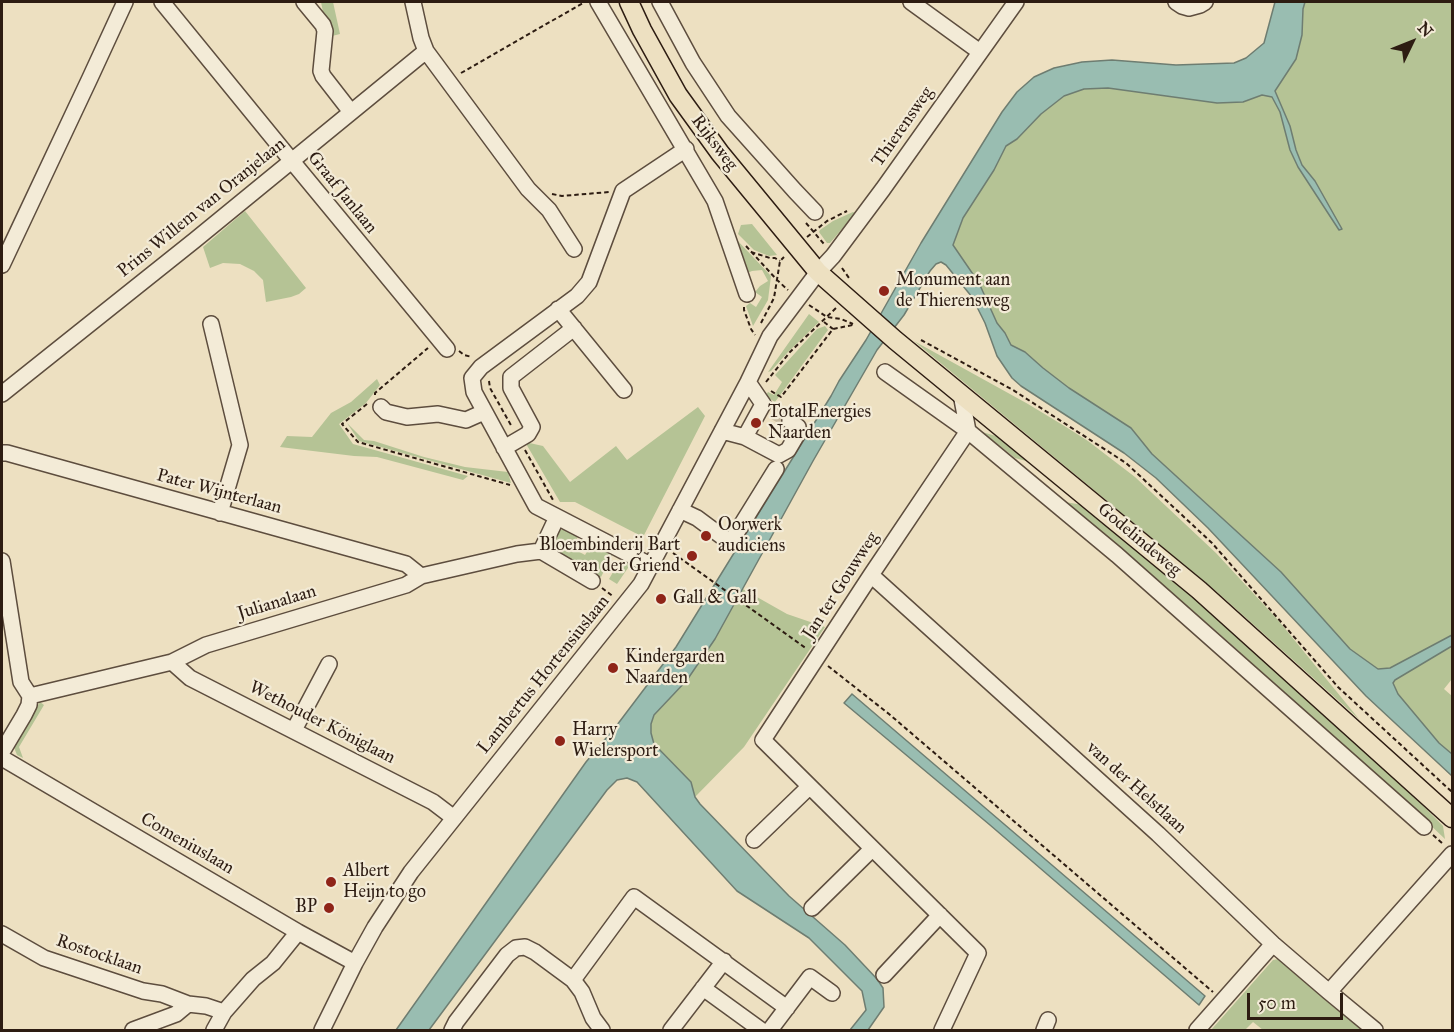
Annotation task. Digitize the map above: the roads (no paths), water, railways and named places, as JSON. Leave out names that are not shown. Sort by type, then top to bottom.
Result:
[{"type":"main road","name":"Rijksweg","points":[[629,2],[678,95],[720,153],[818,272]]},
{"type":"main road","name":"Godelindeweg","points":[[818,272],[863,322],[895,340],[1199,590],[1452,818]]},
{"type":"street","points":[[2,265],[125,2]]},
{"type":"street","name":"Graaf Janlaan","points":[[162,2],[448,351]]},
{"type":"street","points":[[304,2],[323,25],[325,31],[321,71],[323,76],[351,112]]},
{"type":"street","points":[[413,2],[426,51],[528,189],[549,210],[574,249]]},
{"type":"street","name":"Rijksweg","points":[[598,2],[715,201],[747,294]]},
{"type":"street","name":"Rijksweg","points":[[660,2],[693,63],[728,116],[815,212]]},
{"type":"street","points":[[911,2],[980,52]]},
{"type":"street","name":"Thierensweg","points":[[818,272],[833,256],[883,189],[1016,2]]},
{"type":"street","points":[[1176,2],[1189,8],[1205,2]]},
{"type":"street","name":"Prins Willem van Oranjelaan","points":[[2,394],[426,51]]},
{"type":"street","points":[[652,566],[536,506],[474,392],[477,373],[577,296],[589,282],[623,191],[686,149]]},
{"type":"street","name":"Lambertus Hortensiuslaan","points":[[322,1030],[375,927],[411,872],[641,584],[722,431],[756,384],[770,336],[818,272]]},
{"type":"street","points":[[558,309],[624,390]]},
{"type":"street","points":[[211,324],[240,445],[220,513]]},
{"type":"street","points":[[504,448],[528,434],[532,428],[511,388],[511,377],[574,328]]},
{"type":"street","name":"Godelindeweg","points":[[885,372],[968,431],[1117,555],[1424,827]]},
{"type":"street","points":[[745,437],[768,409],[763,404],[756,384]]},
{"type":"street","points":[[961,394],[968,431]]},
{"type":"street","points":[[381,406],[386,412],[407,417],[438,414],[466,420],[484,412]]},
{"type":"street","points":[[680,510],[697,518],[728,542],[732,540],[777,462],[798,434],[798,427],[790,422]]},
{"type":"street","points":[[722,431],[745,437],[777,462]]},
{"type":"street","name":"Jan ter Gouwweg","points":[[942,1030],[978,952],[764,740],[968,431]]},
{"type":"street","name":"Pater Wijnterlaan","points":[[2,453],[406,564],[421,576]]},
{"type":"street","points":[[557,517],[541,551],[592,581]]},
{"type":"street","name":"Julianalaan","points":[[30,696],[172,662],[206,645],[405,585],[421,576],[517,554],[541,551]]},
{"type":"street","points":[[2,561],[21,682],[30,696],[29,705],[2,752]]},
{"type":"street","name":"van der Helstlaan","points":[[871,575],[1158,834],[1273,944],[1375,1030]]},
{"type":"street","name":"Wethouder Königlaan","points":[[172,662],[190,678],[433,802],[454,818]]},
{"type":"street","points":[[294,730],[329,664]]},
{"type":"street","name":"Comeniuslaan","points":[[2,758],[297,932],[355,963]]},
{"type":"street","points":[[754,840],[809,787]]},
{"type":"street","points":[[812,908],[872,849]]},
{"type":"street","points":[[1329,993],[1449,850]]},
{"type":"street","points":[[573,980],[634,897],[781,1003]]},
{"type":"street","points":[[884,975],[940,915]]},
{"type":"street","points":[[214,1030],[224,1012],[253,979],[273,963],[297,932]]},
{"type":"street","name":"Rostocklaan","points":[[2,934],[44,958],[143,991],[224,1012]]},
{"type":"street","points":[[1197,1030],[1273,944]]},
{"type":"street","points":[[452,1030],[507,955],[516,948],[525,947],[573,980],[602,1030]]},
{"type":"street","points":[[671,1030],[724,961]]},
{"type":"street","points":[[770,1030],[781,1003],[810,977],[832,993]]},
{"type":"street","points":[[703,988],[761,1030]]},
{"type":"street","points":[[133,1030],[176,1014],[188,1004]]},
{"type":"water","points":[[1275,2],[1305,2],[1302,35],[1296,59],[1275,91],[1290,126],[1302,165],[1315,181],[1342,229],[1339,230],[1298,167],[1290,150],[1280,112],[1272,97],[1262,95],[1243,102],[1217,103],[1108,88],[1084,89],[1064,96],[1041,114],[1017,139],[1006,146],[994,170],[963,218],[953,245],[979,283],[997,323],[1011,345],[1025,352],[1069,388],[1131,428],[1152,454],[1281,572],[1350,649],[1378,669],[1390,668],[1452,635],[1452,646],[1393,683],[1398,694],[1439,743],[1452,754],[1452,776],[1366,696],[1208,528],[1156,478],[1124,453],[1012,378],[997,356],[985,323],[972,297],[941,262],[930,271],[904,315],[877,350],[715,639],[687,680],[654,715],[651,724],[654,744],[691,782],[695,797],[700,804],[789,896],[845,945],[877,979],[883,988],[884,1007],[868,1030],[850,1030],[866,1010],[862,991],[809,938],[737,891],[637,782],[627,778],[617,780],[607,790],[429,1030],[396,1030],[586,762],[676,647],[866,340],[921,243],[1002,112],[1017,92],[1034,77],[1054,68],[1082,62],[1112,60],[1176,65],[1234,63],[1246,58],[1264,43]]},
{"type":"water","points":[[852,694],[1205,996],[1199,1005],[844,703]]},
{"type":"tunnel","points":[[774,412],[790,421]]},
{"type":"place","name":"Monument aan de Thierensweg","points":[[884,291]]},
{"type":"place","name":"TotalEnergies Naarden","points":[[756,423]]},
{"type":"place","name":"Oorwerk audiciens","points":[[706,536]]},
{"type":"place","name":"Bloembinderij Bart van der Griend","points":[[692,556]]},
{"type":"place","name":"Gall & Gall","points":[[661,599]]},
{"type":"place","name":"Kindergarden Naarden","points":[[613,668]]},
{"type":"place","name":"Harry Wielersport","points":[[560,741]]},
{"type":"place","name":"Albert Heijn to go","points":[[331,882]]},
{"type":"place","name":"BP","points":[[329,908]]}]
